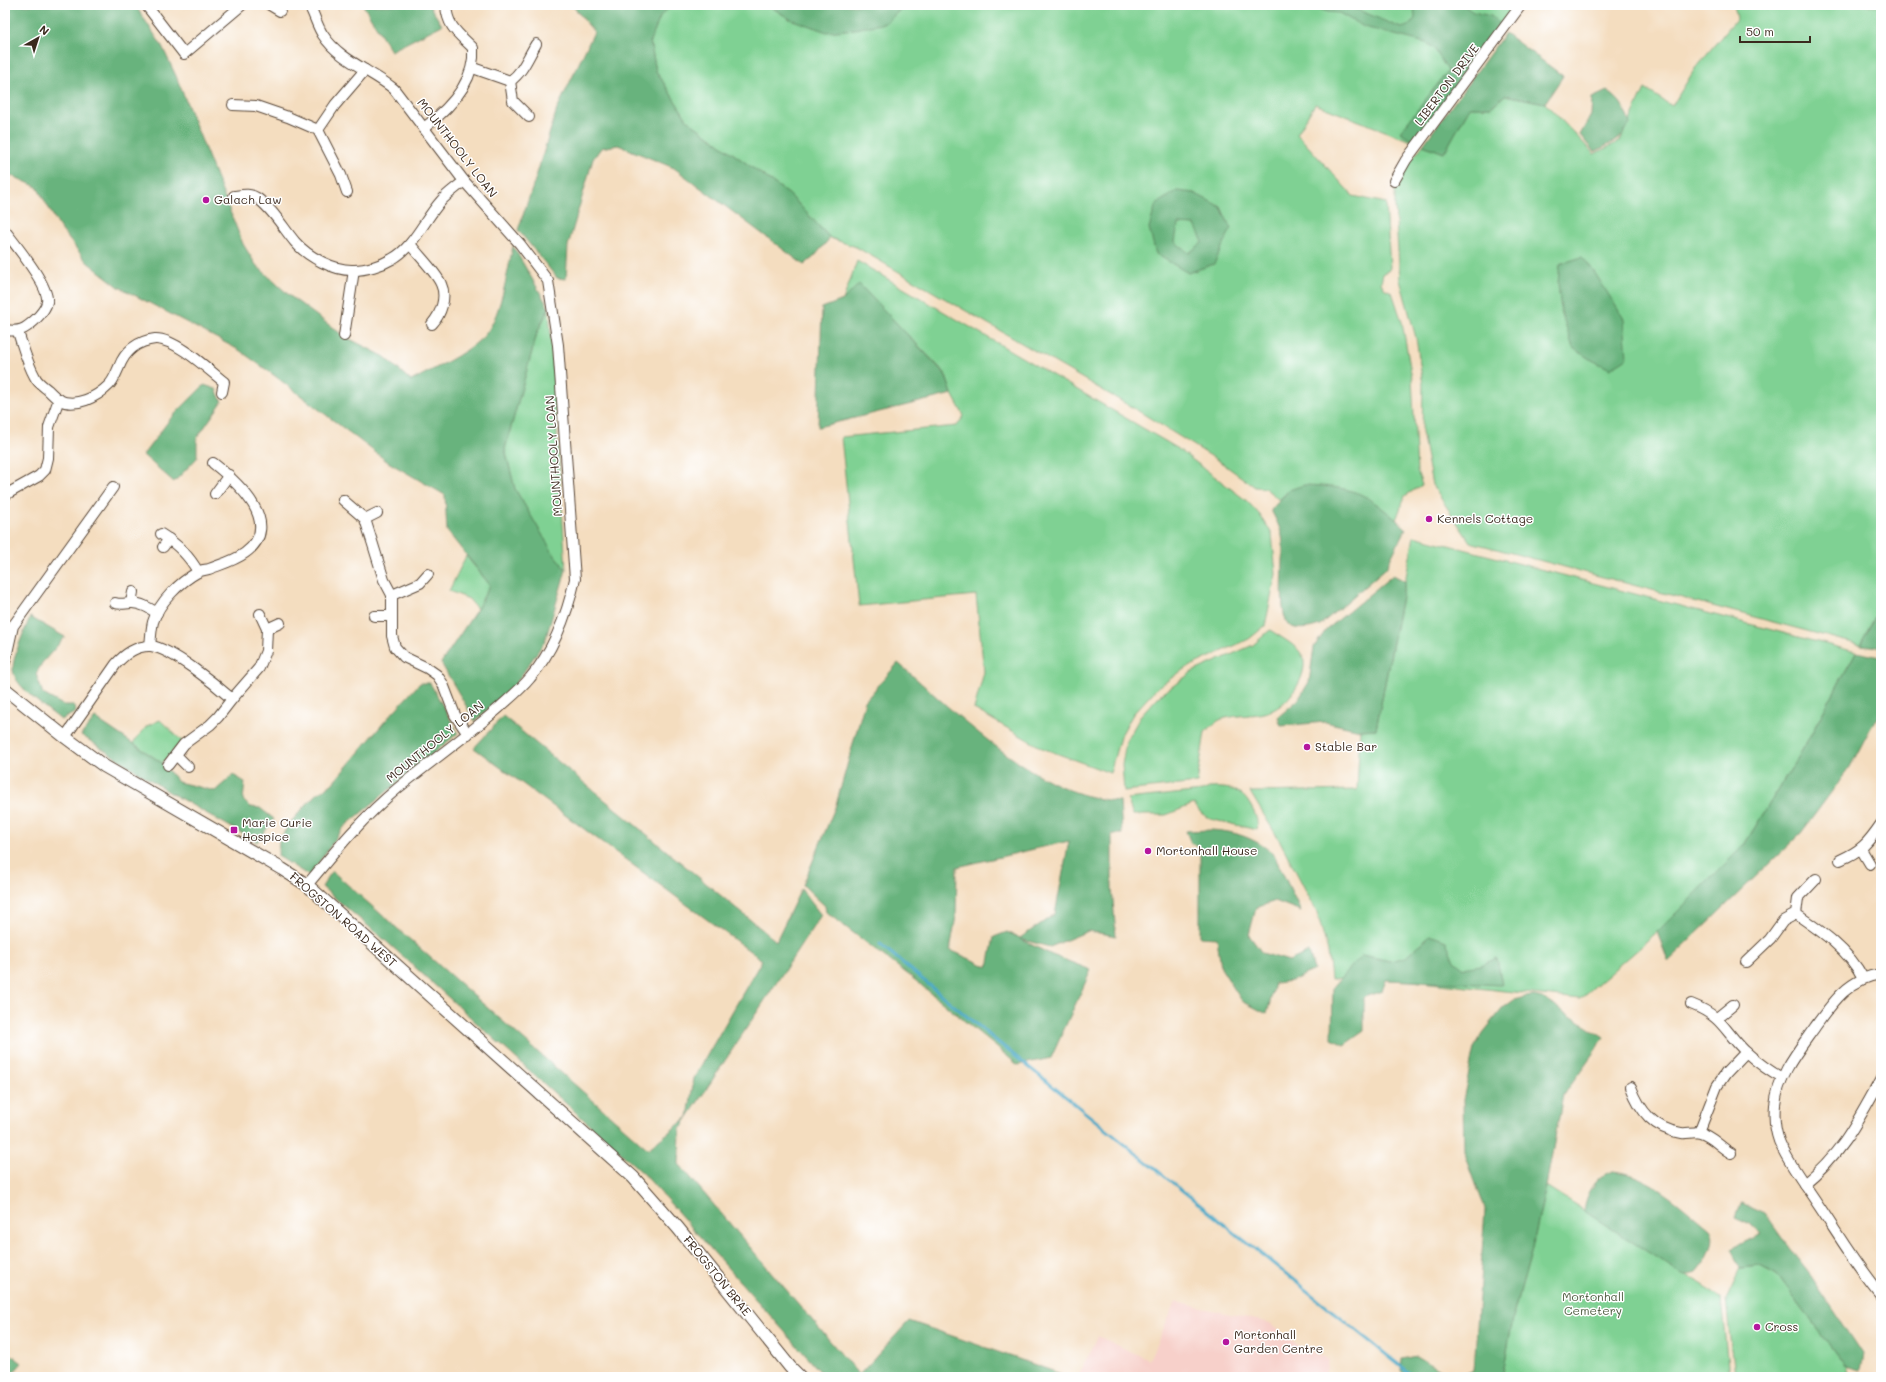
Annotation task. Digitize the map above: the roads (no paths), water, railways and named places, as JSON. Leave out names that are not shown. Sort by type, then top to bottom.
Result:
[{"type":"main road","name":"FROGSTON ROAD WEST","points":[[5,689],[104,766],[282,869],[307,886],[633,1177]]},
{"type":"main road","name":"FROGSTON BRAE","points":[[633,1177],[678,1228],[790,1367],[800,1377]]},
{"type":"street","points":[[146,5],[184,54],[242,5]]},
{"type":"street","points":[[270,5],[280,11]]},
{"type":"street","points":[[424,128],[450,105],[465,84],[473,68],[473,48],[451,26],[446,13],[446,5]]},
{"type":"street","name":"LIBERTON DRIVE","points":[[1394,181],[1406,160],[1522,5]]},
{"type":"street","name":"MOUNTHOOLY LOAN","points":[[307,886],[348,834],[373,810],[398,788],[468,734],[520,689],[542,662],[559,631],[575,579],[558,345],[548,281],[520,244],[464,181],[394,89],[341,54],[323,35],[312,9]]},
{"type":"street","points":[[510,81],[524,66],[536,44]]},
{"type":"street","points":[[473,68],[510,81]]},
{"type":"street","points":[[318,130],[335,105],[366,70]]},
{"type":"street","points":[[510,81],[513,101],[529,117]]},
{"type":"street","points":[[233,106],[256,106],[288,117],[318,130],[341,174],[347,192]]},
{"type":"street","points":[[234,196],[248,194],[256,197],[265,205],[296,244],[309,255],[325,263],[354,270],[377,265],[392,259],[410,244],[441,201],[464,181]]},
{"type":"street","points":[[5,231],[46,289],[47,302],[40,315],[27,327],[18,332],[5,330]]},
{"type":"street","points":[[410,244],[442,284],[443,301],[440,315],[432,324]]},
{"type":"street","points":[[344,336],[354,270]]},
{"type":"street","points":[[18,332],[29,366],[36,379],[59,399],[70,403],[81,402],[98,394],[110,385],[123,358],[130,349],[141,342],[157,339],[182,350],[224,382],[222,392]]},
{"type":"street","points":[[5,495],[40,476],[45,470],[48,458],[50,427],[59,399]]},
{"type":"street","points":[[150,646],[153,623],[157,613],[165,601],[178,588],[198,572],[228,563],[245,553],[257,541],[261,522],[258,511],[229,475],[213,463]]},
{"type":"street","points":[[214,494],[229,475]]},
{"type":"street","points":[[5,662],[13,626],[113,487]]},
{"type":"street","points":[[343,500],[366,519],[384,580],[392,596],[392,636],[395,647],[404,657],[427,668],[436,675],[443,684],[454,715],[468,734]]},
{"type":"street","points":[[366,519],[377,513]]},
{"type":"street","points":[[164,540],[180,547],[192,561],[198,572]]},
{"type":"street","points":[[392,596],[420,583],[428,574]]},
{"type":"street","points":[[132,603],[133,592]]},
{"type":"street","points":[[115,603],[122,605],[132,603],[142,604],[157,613]]},
{"type":"street","points":[[168,765],[184,744],[210,725],[218,717],[263,662],[266,651],[267,629],[260,614]]},
{"type":"street","points":[[374,616],[392,616]]},
{"type":"street","points":[[267,629],[280,623]]},
{"type":"street","points":[[65,737],[122,657],[138,648],[150,646],[160,649],[195,669],[232,699]]},
{"type":"street","points":[[176,755],[188,768]]},
{"type":"street","points":[[1840,860],[1861,849],[1872,838],[1881,824]]},
{"type":"street","points":[[1861,849],[1870,864]]},
{"type":"street","points":[[1796,914],[1798,898],[1816,879]]},
{"type":"street","points":[[1746,962],[1770,939],[1784,921],[1796,914]]},
{"type":"street","points":[[1796,914],[1827,935],[1855,966],[1863,978]]},
{"type":"street","points":[[1880,1291],[1861,1270],[1804,1184],[1782,1147],[1776,1129],[1775,1105],[1782,1078],[1802,1045],[1836,998],[1847,988],[1863,978],[1881,974]]},
{"type":"street","points":[[1690,1004],[1717,1018],[1746,1052],[1782,1078]]},
{"type":"street","points":[[1717,1018],[1733,1005]]},
{"type":"street","points":[[1699,1132],[1720,1081],[1746,1052]]},
{"type":"street","points":[[1804,1184],[1827,1164],[1839,1150],[1853,1130],[1881,1079]]},
{"type":"street","points":[[1631,1087],[1637,1103],[1654,1122],[1680,1133],[1699,1132],[1712,1139],[1721,1148],[1731,1153]]},
{"type":"waterway","points":[[880,944],[994,1039],[1414,1377]]},
{"type":"place","name":"Galach Law","points":[[206,200]]},
{"type":"place","name":"Kennels Cottage","points":[[1429,519]]},
{"type":"place","name":"Stable Bar","points":[[1307,747]]},
{"type":"place","name":"Marie Curie Hospice","points":[[234,830]]},
{"type":"place","name":"Mortonhall House","points":[[1148,851]]},
{"type":"place","name":"Cross","points":[[1757,1327]]},
{"type":"place","name":"Mortonhall Garden Centre","points":[[1226,1342]]},
{"type":"park label","name":"Mortonhall Cemetery","points":[[1593,1304]]}]
